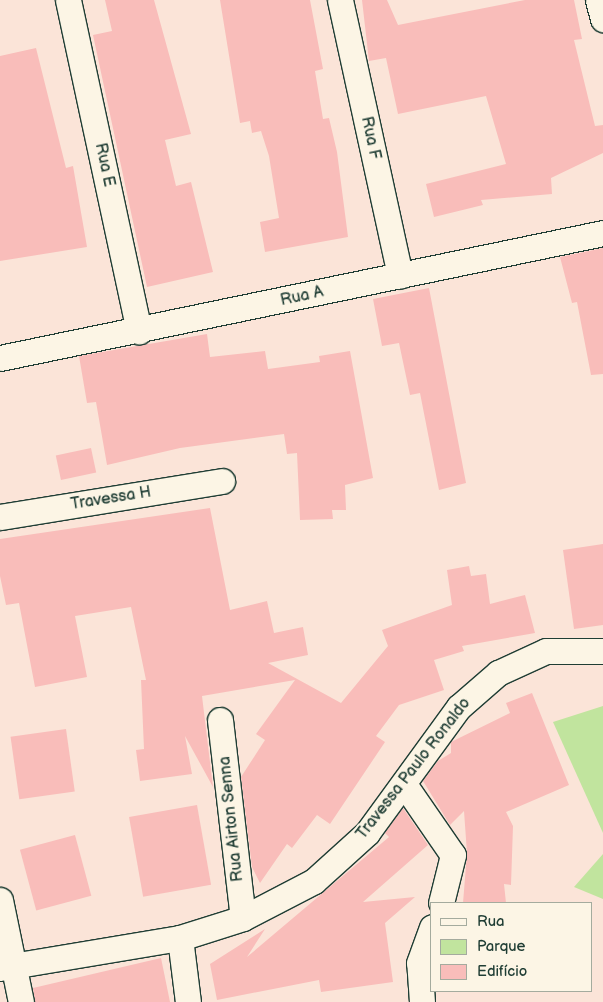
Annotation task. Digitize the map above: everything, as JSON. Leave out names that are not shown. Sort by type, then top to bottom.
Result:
[{"type":"street","name":"Rua E","points":[[68,0],[139,331]]},
{"type":"street","name":"Rua F","points":[[340,0],[400,276]]},
{"type":"street","points":[[598,0],[603,19]]},
{"type":"street","name":"Rua A","points":[[0,358],[139,331],[603,234]]},
{"type":"street","name":"Travessa H","points":[[0,518],[222,481]]},
{"type":"street","name":"Travessa Paulo Ronaldo","points":[[7,967],[180,938],[243,918],[314,881],[367,833],[459,708],[498,672],[546,651],[603,651]]},
{"type":"street","name":"Rua Airton Senna","points":[[220,720],[243,918]]},
{"type":"street","points":[[404,784],[453,855],[441,902]]},
{"type":"street","points":[[0,900],[7,967],[21,1002]]},
{"type":"street","points":[[422,1002],[419,963],[430,933]]},
{"type":"street","points":[[180,938],[188,1002]]},
{"type":"green space","points":[[603,706],[603,833],[553,722]]},
{"type":"green space","points":[[603,854],[603,899],[574,887]]},
{"type":"building","points":[[105,0],[154,0],[191,134],[165,140],[176,186],[191,182],[213,272],[147,287],[93,35],[112,31]]},
{"type":"building","points":[[220,0],[310,0],[323,69],[315,71],[323,119],[329,118],[337,152],[348,237],[265,252],[260,222],[279,218],[269,156],[261,131],[252,133],[250,121],[240,123]]},
{"type":"building","points":[[362,0],[387,0],[398,25],[525,0],[574,0],[582,39],[574,40],[595,126],[603,125],[603,153],[551,178],[552,194],[481,200],[483,205],[434,217],[426,184],[506,164],[486,96],[398,114],[386,58],[369,61]]},
{"type":"building","points":[[36,48],[66,168],[73,166],[87,247],[0,261],[0,56]]},
{"type":"building","points":[[603,248],[603,374],[591,375],[577,302],[572,303],[560,257]]},
{"type":"building","points":[[429,288],[466,483],[439,490],[420,393],[410,395],[399,343],[382,346],[373,299]]},
{"type":"building","points":[[207,334],[210,357],[265,351],[268,369],[320,362],[319,356],[350,351],[373,478],[345,485],[346,510],[332,510],[333,519],[300,520],[297,453],[287,454],[284,434],[180,448],[107,465],[96,402],[87,403],[79,356]]},
{"type":"building","points":[[91,448],[96,472],[61,480],[56,455]]},
{"type":"building","points":[[210,508],[230,610],[267,601],[274,633],[303,627],[308,655],[268,663],[341,703],[388,646],[382,630],[452,605],[447,570],[469,566],[471,576],[486,574],[490,604],[525,595],[535,633],[462,646],[464,651],[434,660],[444,690],[399,705],[376,736],[385,742],[330,824],[317,815],[292,848],[287,844],[260,883],[252,867],[241,777],[265,740],[256,734],[295,680],[202,696],[213,787],[185,736],[192,774],[140,781],[136,750],[144,749],[141,680],[146,680],[131,607],[75,616],[87,677],[35,687],[19,603],[6,605],[0,576],[0,539]]},
{"type":"building","points":[[603,544],[603,625],[574,629],[563,550]]},
{"type":"building","points":[[532,693],[569,785],[506,812],[513,826],[511,885],[504,884],[506,902],[463,902],[467,853],[464,811],[450,825],[423,781],[438,761],[451,753],[451,742],[510,713],[506,703]]},
{"type":"building","points":[[66,729],[75,791],[19,799],[11,737]]},
{"type":"building","points":[[197,805],[211,885],[143,897],[129,817]]},
{"type":"building","points":[[403,808],[428,845],[363,902],[415,897],[385,923],[393,982],[321,992],[319,980],[217,1000],[210,964],[265,929],[247,957],[389,837],[385,833]]},
{"type":"building","points":[[75,835],[91,896],[36,911],[20,850]]},
{"type":"building","points":[[161,958],[170,1002],[35,1002],[33,988]]}]
